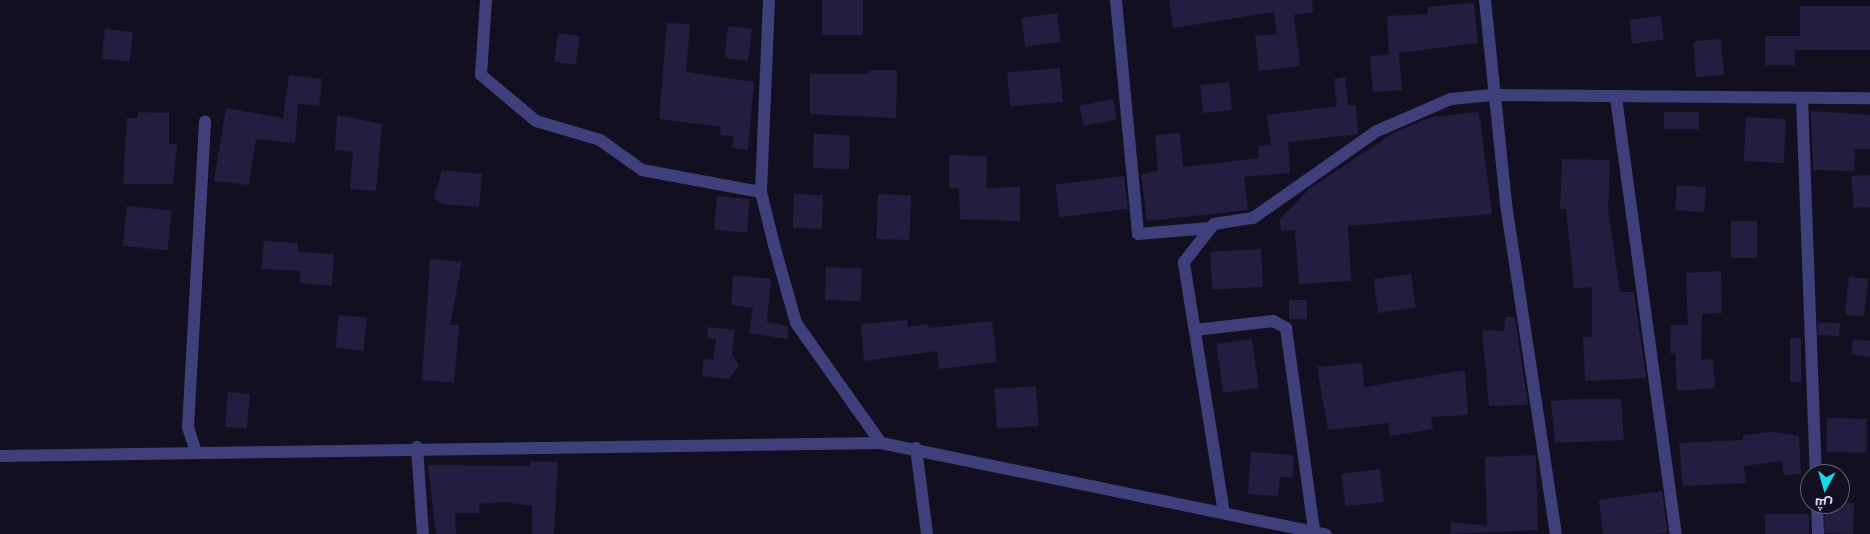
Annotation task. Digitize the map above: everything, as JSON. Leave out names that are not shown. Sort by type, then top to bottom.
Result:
[{"type":"street","points":[[486,0],[481,75],[536,121],[600,140],[642,170],[760,192]]},
{"type":"street","points":[[769,0],[760,192],[796,323],[881,443]]},
{"type":"street","points":[[1116,0],[1138,234],[1210,228]]},
{"type":"street","points":[[1485,0],[1492,95],[1506,204],[1556,534]]},
{"type":"street","points":[[1224,513],[1184,262],[1214,224],[1253,218],[1377,131],[1413,112],[1451,99],[1492,95],[1616,98],[1870,98]]},
{"type":"street","points":[[1616,98],[1676,534]]},
{"type":"street","points":[[1802,98],[1816,464]]},
{"type":"street","points":[[196,452],[188,427],[205,121]]},
{"type":"street","points":[[0,456],[417,447],[881,443],[916,448],[1320,533],[1286,328],[1273,321],[1195,330]]},
{"type":"street","points":[[417,447],[423,534]]},
{"type":"street","points":[[916,448],[927,534]]},
{"type":"street","points":[[1817,514],[1818,534]]},
{"type":"building","points":[[822,0],[863,0],[863,35],[822,35]]},
{"type":"building","points":[[1169,0],[1312,0],[1313,12],[1294,15],[1300,66],[1259,71],[1255,36],[1277,34],[1274,12],[1173,28]]},
{"type":"building","points":[[1474,3],[1478,43],[1399,53],[1402,90],[1373,92],[1370,56],[1389,55],[1387,16],[1428,14],[1427,7]]},
{"type":"building","points":[[1800,6],[1870,6],[1870,50],[1795,50],[1795,65],[1765,65],[1765,36],[1800,36]]},
{"type":"building","points":[[1057,13],[1061,42],[1025,47],[1021,18]]},
{"type":"building","points":[[1661,16],[1664,40],[1632,44],[1629,20]]},
{"type":"building","points":[[667,23],[690,24],[686,72],[754,82],[748,150],[732,148],[734,136],[720,135],[721,127],[659,119]]},
{"type":"building","points":[[728,26],[752,29],[748,61],[724,58]]},
{"type":"building","points":[[105,29],[133,32],[130,62],[102,59]]},
{"type":"building","points":[[558,33],[580,36],[576,65],[554,62]]},
{"type":"building","points":[[1721,39],[1724,75],[1696,77],[1693,41]]},
{"type":"building","points":[[1060,68],[1063,102],[1010,106],[1007,73]]},
{"type":"building","points":[[869,70],[897,70],[896,118],[810,114],[810,74],[869,74]]},
{"type":"building","points":[[289,75],[322,79],[319,106],[298,104],[295,143],[256,139],[249,185],[214,181],[226,108],[283,118]]},
{"type":"building","points":[[1345,77],[1348,105],[1356,105],[1358,134],[1288,142],[1290,173],[1244,177],[1248,210],[1147,221],[1141,175],[1158,170],[1155,135],[1180,133],[1183,167],[1259,158],[1258,146],[1271,145],[1267,115],[1337,106],[1334,79]]},
{"type":"building","points":[[1229,82],[1232,110],[1203,113],[1200,85]]},
{"type":"building","points":[[1113,99],[1117,120],[1084,126],[1080,105]]},
{"type":"building","points":[[1811,111],[1870,115],[1870,149],[1855,149],[1854,171],[1813,170]]},
{"type":"building","points":[[138,112],[169,113],[169,144],[177,144],[173,184],[123,184],[127,118],[138,118]]},
{"type":"building","points":[[1479,112],[1492,214],[1348,226],[1351,281],[1299,284],[1295,230],[1281,231],[1280,219],[1309,189],[1395,132],[1431,117]]},
{"type":"building","points":[[1664,112],[1699,112],[1699,129],[1664,129]]},
{"type":"building","points":[[337,115],[382,124],[376,191],[350,189],[353,152],[335,150]]},
{"type":"building","points":[[1746,117],[1786,119],[1784,163],[1744,161]]},
{"type":"building","points":[[814,134],[850,135],[849,169],[813,168]]},
{"type":"building","points":[[949,155],[987,156],[986,188],[1020,187],[1020,221],[960,219],[959,188],[949,188]]},
{"type":"building","points":[[1562,159],[1610,160],[1608,210],[1620,292],[1634,292],[1646,378],[1585,381],[1583,337],[1592,337],[1592,287],[1574,289],[1566,209],[1560,209]]},
{"type":"building","points":[[442,170],[482,174],[479,207],[442,204],[434,198]]},
{"type":"building","points":[[1870,175],[1870,207],[1854,208],[1851,176]]},
{"type":"building","points":[[1124,176],[1128,209],[1060,217],[1056,184]]},
{"type":"building","points":[[1677,185],[1706,187],[1704,212],[1675,210]]},
{"type":"building","points":[[794,194],[823,195],[822,229],[793,228]]},
{"type":"building","points":[[878,194],[911,195],[909,240],[876,239]]},
{"type":"building","points":[[717,196],[750,199],[747,233],[714,230]]},
{"type":"building","points":[[127,206],[172,211],[168,250],[123,246]]},
{"type":"building","points":[[1731,221],[1757,221],[1757,258],[1731,258]]},
{"type":"building","points":[[264,241],[298,243],[298,252],[334,254],[332,286],[300,283],[300,271],[261,269]]},
{"type":"building","points":[[1261,249],[1263,287],[1212,290],[1210,252]]},
{"type":"building","points":[[430,259],[462,262],[450,325],[459,325],[454,383],[422,380]]},
{"type":"building","points":[[826,267],[862,268],[861,301],[825,300]]},
{"type":"building","points":[[1721,271],[1722,313],[1702,314],[1701,360],[1713,359],[1715,388],[1677,391],[1675,353],[1670,353],[1671,325],[1688,325],[1686,273]]},
{"type":"building","points":[[1411,274],[1416,308],[1378,313],[1373,279]]},
{"type":"building","points":[[733,275],[771,279],[767,322],[788,326],[788,339],[749,333],[753,308],[731,305]]},
{"type":"building","points":[[1849,277],[1868,279],[1864,317],[1845,315]]},
{"type":"building","points":[[1289,300],[1307,300],[1307,319],[1289,319]]},
{"type":"building","points":[[339,315],[367,318],[363,351],[336,348]]},
{"type":"building","points":[[1505,317],[1515,317],[1528,405],[1489,406],[1482,330],[1504,331]]},
{"type":"building","points":[[907,320],[908,327],[928,324],[928,328],[992,321],[997,362],[939,369],[937,351],[864,361],[861,324]]},
{"type":"building","points":[[1818,322],[1840,323],[1839,336],[1817,335]]},
{"type":"building","points":[[708,327],[735,330],[732,354],[739,365],[729,379],[702,376],[704,359],[713,360],[716,339],[707,338]]},
{"type":"building","points":[[1790,338],[1801,338],[1801,382],[1790,382]]},
{"type":"building","points":[[1252,339],[1259,388],[1223,393],[1216,344]]},
{"type":"building","points":[[1853,339],[1870,341],[1870,357],[1851,354]]},
{"type":"building","points":[[1362,363],[1364,387],[1465,370],[1468,415],[1431,417],[1433,429],[1390,436],[1388,423],[1328,430],[1317,367]]},
{"type":"building","points":[[1036,386],[1039,426],[997,429],[994,389]]},
{"type":"building","points":[[228,392],[250,394],[247,429],[225,427]]},
{"type":"building","points":[[1621,399],[1624,440],[1555,443],[1551,401]]},
{"type":"building","points":[[1827,418],[1867,419],[1866,453],[1826,452]]},
{"type":"building","points":[[1773,432],[1799,436],[1800,474],[1784,475],[1782,461],[1744,466],[1746,483],[1683,486],[1679,443],[1743,440],[1743,435]]},
{"type":"building","points":[[1251,452],[1294,455],[1293,478],[1280,477],[1278,496],[1248,494]]},
{"type":"building","points":[[1536,455],[1538,530],[1450,534],[1451,522],[1487,526],[1485,457]]},
{"type":"building","points":[[530,461],[558,462],[554,534],[532,534],[532,506],[505,502],[479,504],[480,513],[455,513],[456,534],[436,534],[428,465],[530,466]]},
{"type":"building","points":[[1380,469],[1384,502],[1345,507],[1341,474]]},
{"type":"building","points":[[1662,491],[1668,533],[1603,534],[1599,500]]},
{"type":"building","points":[[1850,503],[1854,503],[1853,534],[1824,533],[1825,514],[1850,514]]},
{"type":"building","points":[[1765,514],[1809,514],[1809,534],[1765,534]]}]
